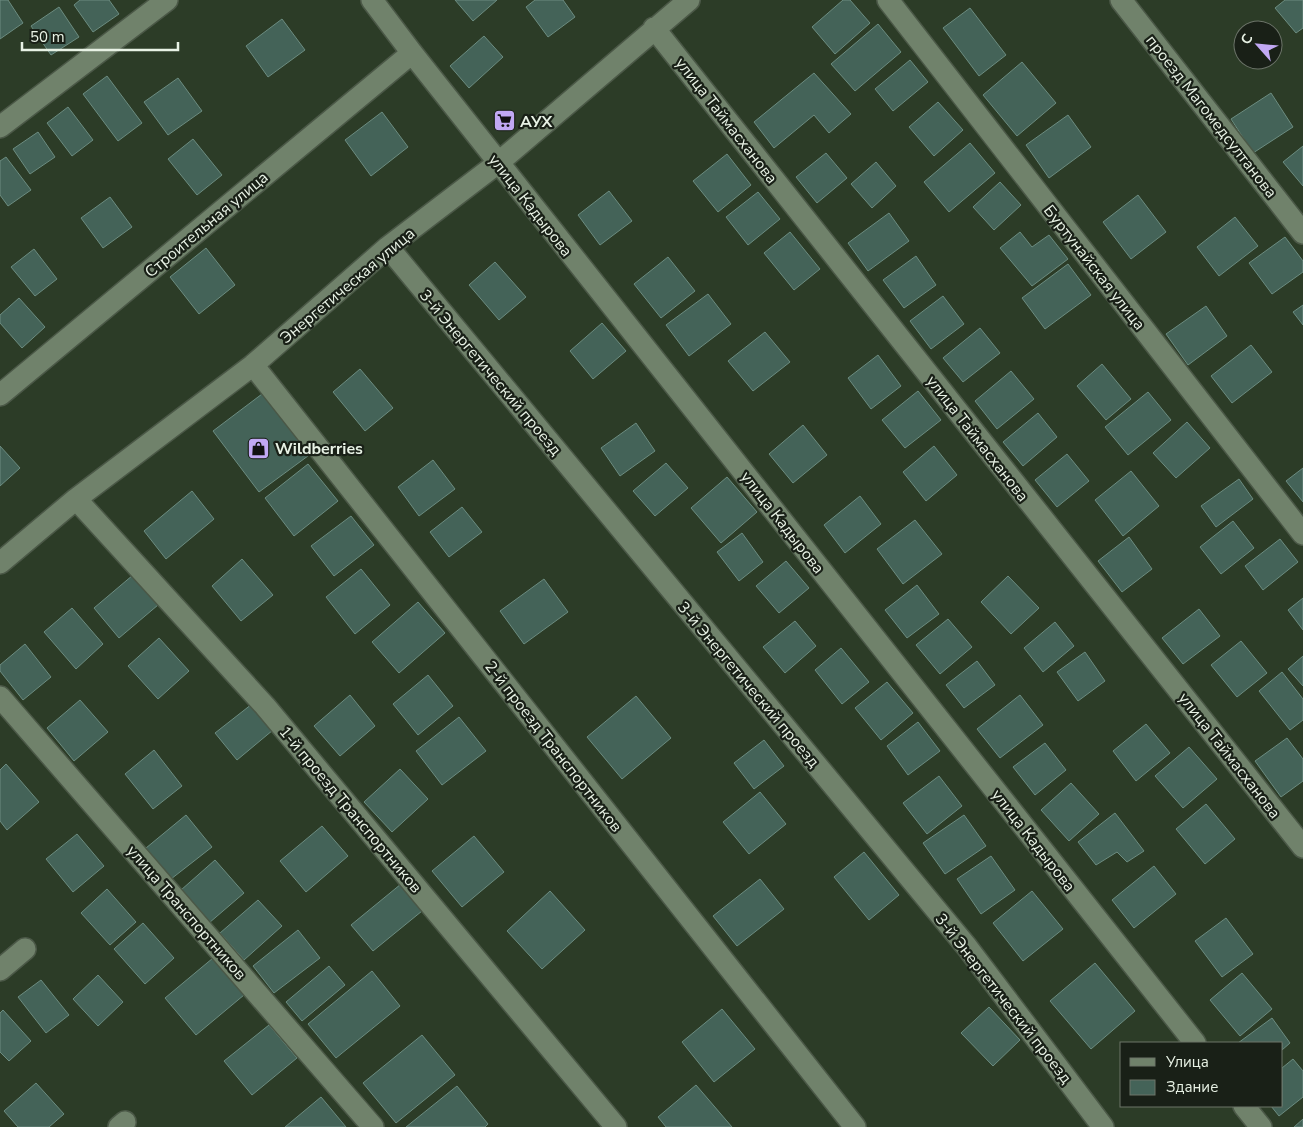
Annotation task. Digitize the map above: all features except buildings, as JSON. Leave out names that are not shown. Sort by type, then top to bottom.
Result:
[{"type":"street","points":[[0,127],[167,0]]},
{"type":"street","name":"улица Кадырова","points":[[372,0],[498,163],[1194,1042]]},
{"type":"street","name":"Энергетическая улица","points":[[0,563],[76,499],[253,365],[388,247],[498,163],[689,0]]},
{"type":"street","name":"Буртунайская улица","points":[[888,0],[1303,534]]},
{"type":"street","name":"проезд Магомедсултанова","points":[[1121,0],[1303,233]]},
{"type":"street","name":"улица Таймасханова","points":[[654,28],[1303,847]]},
{"type":"street","name":"Строительная улица","points":[[0,395],[412,53]]},
{"type":"street","name":"3-й Энергетический проезд","points":[[388,247],[967,947],[1103,1127]]},
{"type":"street","name":"2-й проезд Транспортников","points":[[253,365],[855,1127]]},
{"type":"street","name":"1-й проезд Транспортников","points":[[76,499],[266,706],[616,1127]]},
{"type":"street","name":"улица Транспортников","points":[[0,697],[373,1127]]},
{"type":"street","points":[[0,970],[25,949]]},
{"type":"street","points":[[1245,1107],[1261,1127]]},
{"type":"place","name":"АУХ","points":[[504,121]]},
{"type":"place","name":"Wildberries","points":[[259,448]]}]
